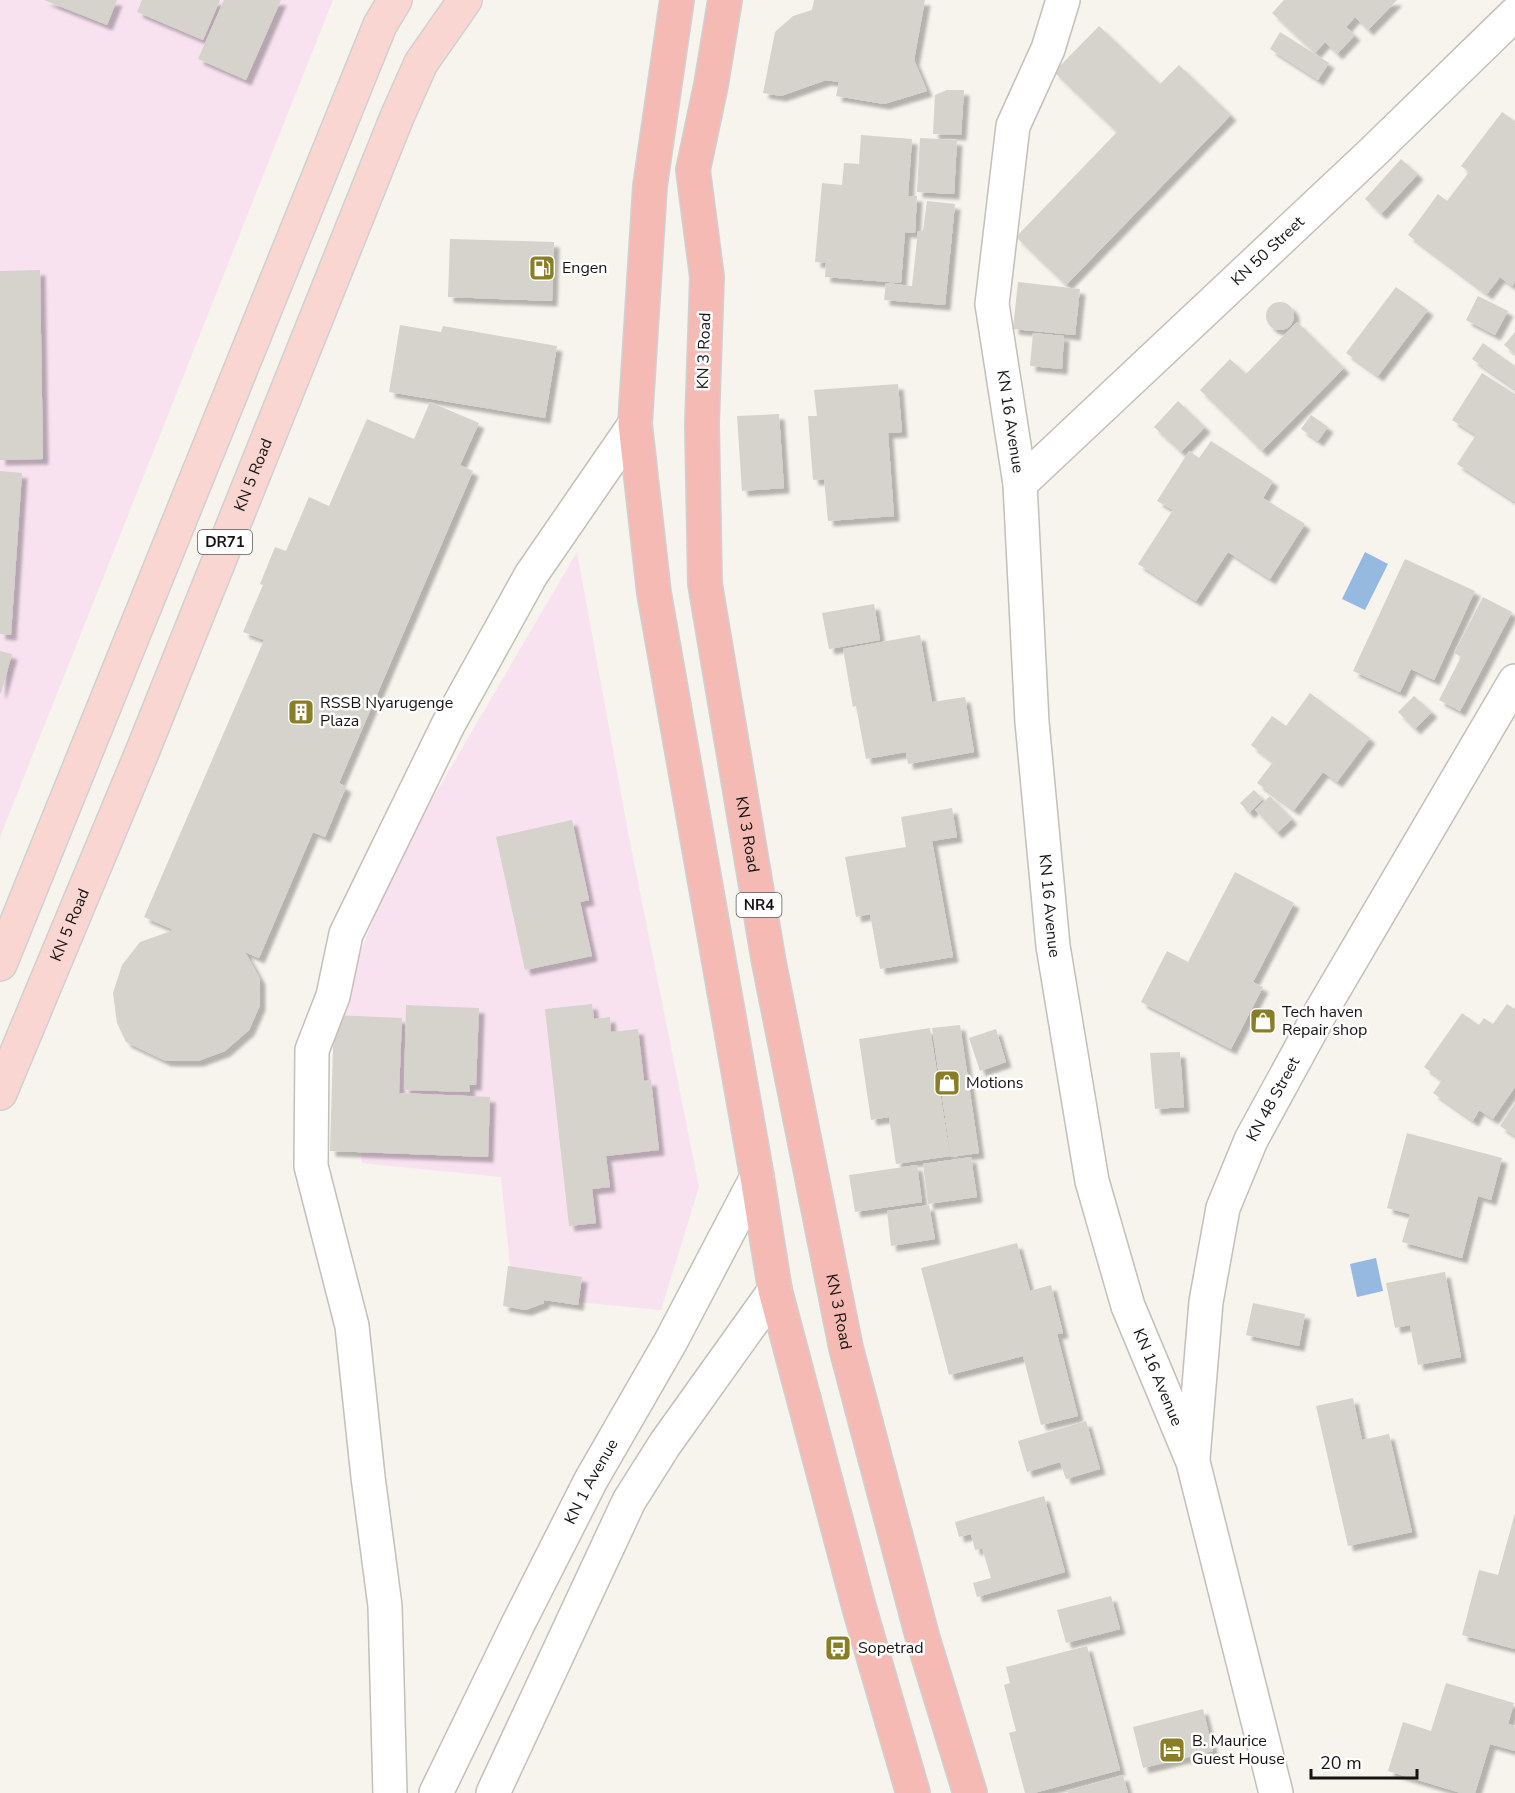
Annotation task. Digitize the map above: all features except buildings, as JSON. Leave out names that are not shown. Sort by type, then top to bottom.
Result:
[{"type":"highway","points":[[677,0],[650,186],[635,424],[654,593],[775,1290],[859,1607],[913,1793]]},
{"type":"highway","name":"KN 3 Road","points":[[725,0],[711,85],[693,170],[707,277],[702,424],[705,584],[769,963],[846,1348],[923,1640],[970,1793]]},
{"type":"main road","name":"DR71","points":[[0,964],[380,25],[394,0]]},
{"type":"main road","name":"KN 5 Road","points":[[0,1093],[138,761],[397,117],[421,63],[465,0]]},
{"type":"street","name":"KN 16 Avenue","points":[[1063,0],[1048,49],[1013,126],[992,304],[1020,484],[1032,722],[1053,946],[1092,1180],[1128,1306],[1192,1462],[1276,1793]]},
{"type":"street","name":"KN 50 Street","points":[[1020,484],[1371,154],[1515,14]]},
{"type":"street","points":[[390,1793],[385,1606],[352,1326],[311,1166],[312,1050],[333,996],[346,934],[448,725],[531,575],[635,424]]},
{"type":"street","name":"KN 48 Street","points":[[1192,1462],[1206,1302],[1223,1208],[1251,1140],[1323,1008],[1515,681]]},
{"type":"street","name":"KN 1 Avenue","points":[[436,1793],[591,1480],[671,1341],[757,1177]]},
{"type":"street","points":[[493,1793],[629,1501],[665,1444],[775,1290]]},
{"type":"shaded area","points":[[0,0],[333,0],[0,837]]},
{"type":"shaded area","points":[[577,552],[629,837],[699,1187],[661,1310],[513,1296],[501,1177],[362,1163],[343,995],[399,856]]},
{"type":"water","points":[[1365,552],[1388,564],[1365,610],[1342,599]]},
{"type":"water","points":[[1376,1258],[1383,1291],[1357,1297],[1350,1264]]},
{"type":"place","name":"Engen","points":[[542,268]]},
{"type":"place","name":"RSSB Nyarugenge Plaza","points":[[301,712]]},
{"type":"place","name":"Tech haven Repair shop","points":[[1263,1021]]},
{"type":"place","name":"Motions","points":[[947,1083]]},
{"type":"place","name":"Sopetrad","points":[[838,1648]]},
{"type":"place","name":"B. Maurice Guest House","points":[[1172,1750]]}]
